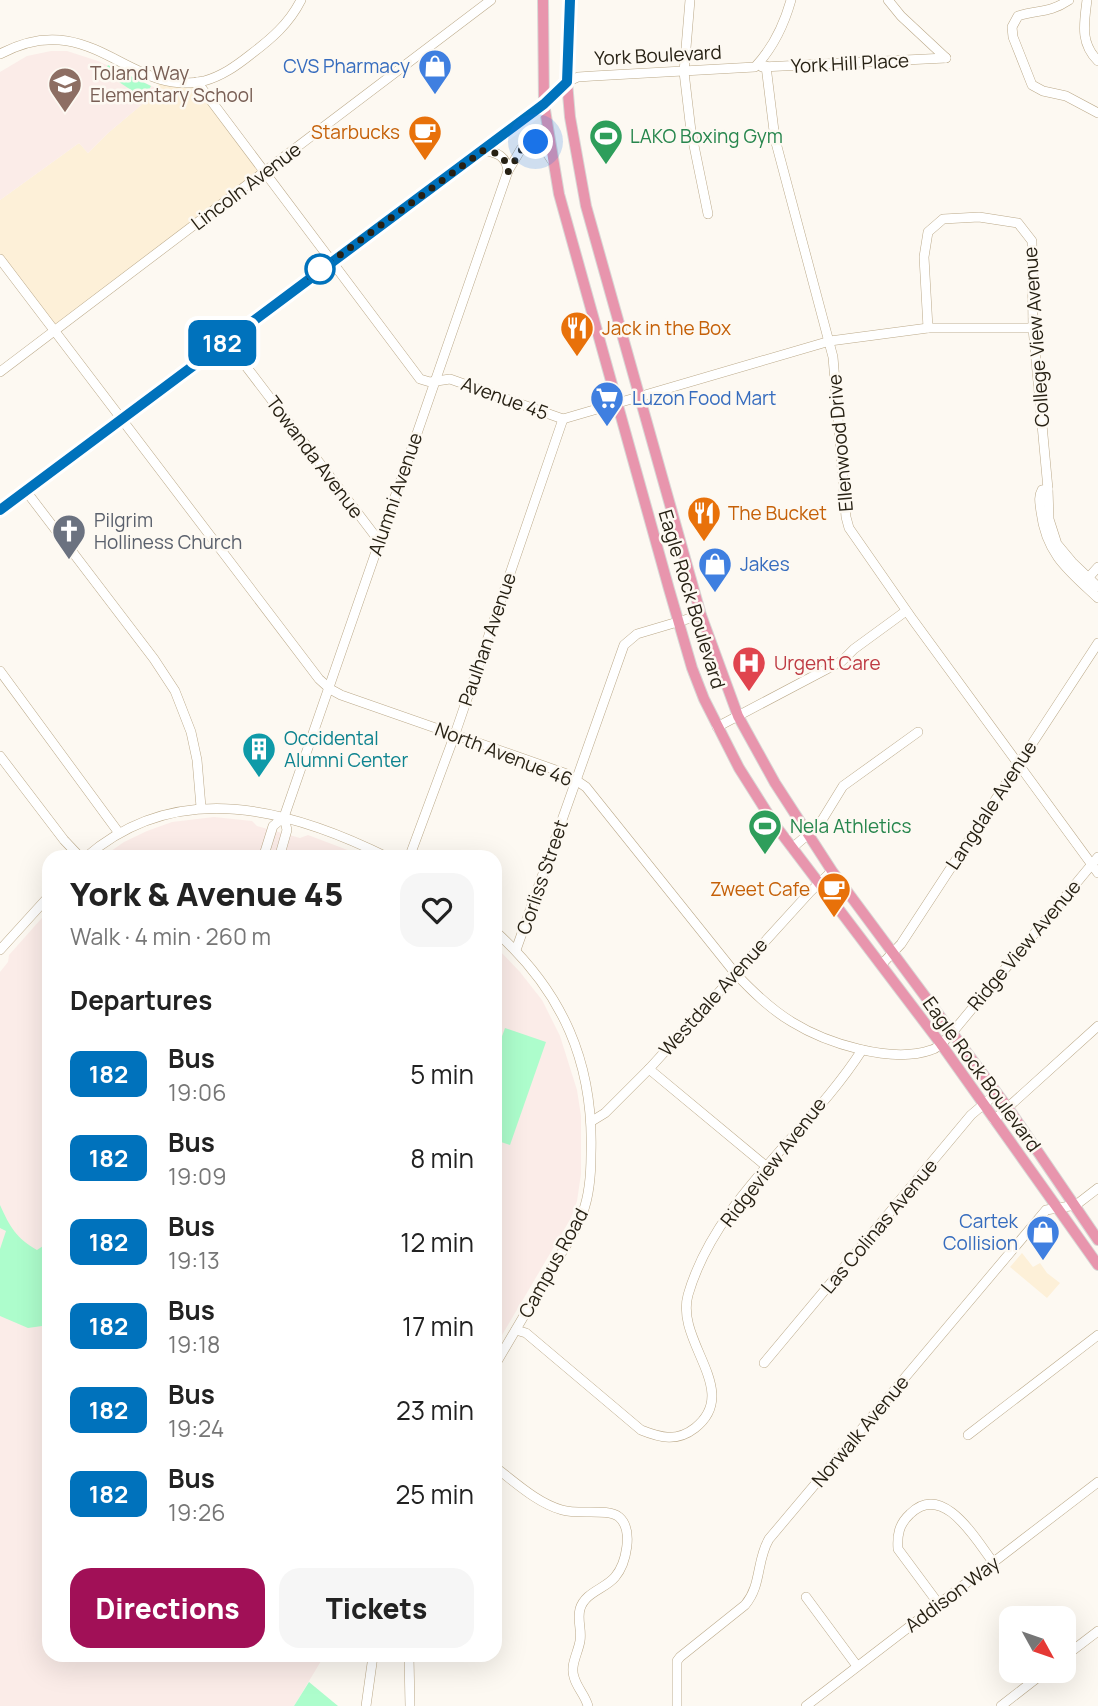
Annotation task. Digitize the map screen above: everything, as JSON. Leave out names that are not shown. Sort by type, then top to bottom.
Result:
[{"type":"main road","name":"Eagle Rock Boulevard","points":[[543,0],[544,104],[565,223],[693,671],[717,727],[758,800],[941,1044],[1098,1265]]},
{"type":"main road","name":"Eagle Rock Boulevard","points":[[570,0],[567,82],[580,176],[589,218],[701,615],[738,716],[772,778],[832,871],[1008,1108],[1098,1240]]},
{"type":"main road","points":[[0,510],[331,261],[484,150],[544,104],[567,82]]},
{"type":"main road","points":[[556,182],[580,176]]},
{"type":"street","points":[[0,54],[28,42],[45,39],[76,42],[153,76],[197,82],[223,74],[267,42],[286,24],[301,0]]},
{"type":"street","name":"Lincoln Avenue","points":[[0,372],[491,0]]},
{"type":"street","points":[[690,0],[684,72],[691,131],[708,214]]},
{"type":"street","points":[[755,67],[778,35],[791,0]]},
{"type":"street","name":"York Hill Place","points":[[755,67],[946,58],[901,16],[888,0]]},
{"type":"street","points":[[1069,0],[1046,12],[1031,12],[1018,16],[1012,27],[1013,37],[1032,85],[1043,91],[1066,96],[1098,113]]},
{"type":"street","points":[[1087,0],[1083,36],[1088,51],[1098,61]]},
{"type":"street","name":"Ellenwood Drive","points":[[766,66],[775,139],[833,357],[849,528],[1018,764],[1095,861],[1098,873]]},
{"type":"street","name":"York Boulevard","points":[[567,82],[578,77],[755,67]]},
{"type":"street","name":"Avenue 45","points":[[197,82],[420,379],[425,381],[450,379],[563,419],[830,341],[928,328],[1033,328]]},
{"type":"street","name":"Alumni Avenue","points":[[265,850],[273,826],[284,817],[330,689],[508,172],[521,149],[530,142],[542,145],[547,150],[553,166]]},
{"type":"street","points":[[484,150],[500,155],[507,164],[508,172]]},
{"type":"street","name":"College View Avenue","points":[[928,328],[924,257],[928,232],[943,219],[979,216],[1018,223],[1032,241],[1033,328],[1049,519],[1057,544],[1098,587]]},
{"type":"street","name":"North Avenue 46","points":[[0,259],[312,669],[330,689],[567,774],[586,787],[735,973],[756,995],[793,1023],[862,1050],[909,1053],[932,1050],[941,1044]]},
{"type":"street","name":"Towanda Avenue","points":[[226,340],[379,541]]},
{"type":"street","name":"Paulhan Avenue","points":[[412,850],[563,419]]},
{"type":"street","points":[[1048,489],[1042,490],[1039,499],[1049,545],[1074,576],[1098,598]]},
{"type":"street","points":[[26,491],[154,659],[174,691],[191,732],[197,760],[201,807]]},
{"type":"street","points":[[1089,578],[1098,567]]},
{"type":"street","points":[[717,727],[842,661],[906,611]]},
{"type":"street","name":"Corliss Street","points":[[516,950],[624,645],[638,634],[701,615]]},
{"type":"street","name":"Langdale Avenue","points":[[882,964],[894,954],[1098,643]]},
{"type":"street","points":[[0,671],[119,833]]},
{"type":"street","points":[[792,848],[819,825],[843,786],[918,732]]},
{"type":"street","points":[[0,756],[75,850]]},
{"type":"street","points":[[95,850],[119,833],[161,815],[201,807],[239,809],[284,817],[372,850]]},
{"type":"street","name":"Alumni Avenue","points":[[281,850],[287,830],[284,817]]},
{"type":"street","name":"Ridge View Avenue","points":[[951,1034],[1095,861]]},
{"type":"street","name":"Westdale Avenue","points":[[592,1121],[605,1113],[649,1069],[818,883],[832,871]]},
{"type":"street","points":[[0,950],[42,904]]},
{"type":"street","name":"Campus Road","points":[[502,937],[543,982],[565,1020],[581,1062],[592,1121],[590,1179],[584,1212],[502,1353]]},
{"type":"street","points":[[994,1120],[1098,1026]]},
{"type":"street","points":[[941,1044],[951,1034]]},
{"type":"street","name":"Ridgeview Avenue","points":[[516,1330],[526,1333],[641,1430],[658,1437],[670,1438],[679,1438],[689,1433],[706,1416],[712,1393],[708,1371],[687,1325],[685,1312],[692,1283],[718,1232],[766,1167],[862,1050]]},
{"type":"street","points":[[649,1069],[766,1167]]},
{"type":"street","name":"Las Colinas Avenue","points":[[764,1363],[971,1115],[997,1093]]},
{"type":"street","name":"Norwalk Avenue","points":[[677,1706],[677,1661],[752,1597],[757,1587],[759,1562],[769,1539],[1046,1210],[1076,1205],[1098,1188]]},
{"type":"street","points":[[968,1435],[1098,1335]]},
{"type":"street","points":[[502,1471],[552,1507],[575,1513],[609,1512],[617,1515],[626,1527],[627,1538],[619,1572],[587,1598],[579,1613],[580,1640],[573,1676],[588,1706]]},
{"type":"street","name":"Addison Way","points":[[806,1706],[1098,1482]]},
{"type":"street","points":[[938,1603],[898,1549],[900,1528],[913,1510],[934,1504],[954,1513],[993,1562]]},
{"type":"street","points":[[806,1597],[857,1666]]},
{"type":"street","points":[[1076,1648],[1098,1631]]},
{"type":"street","points":[[366,1706],[372,1662]]},
{"type":"street","points":[[409,1662],[410,1706]]},
{"type":"street","points":[[1001,1706],[1029,1684]]},
{"type":"shaded area","name":"Toland Way Elementary School","points":[[67,51],[98,61],[156,88],[152,96],[88,153],[79,143],[0,200],[0,72],[27,56]]},
{"type":"shaded area","points":[[161,80],[196,85],[262,172],[55,327],[0,258],[0,200],[79,143],[88,153],[152,96]]},
{"type":"shaded area","points":[[214,817],[252,821],[257,826],[300,838],[308,835],[348,850],[112,850],[147,831],[172,822]]},
{"type":"shaded area","points":[[42,918],[42,1662],[320,1662],[294,1706],[0,1706],[0,972],[8,962],[9,955]]},
{"type":"shaded area","points":[[502,953],[542,1000],[560,1036],[577,1090],[581,1116],[581,1174],[571,1218],[502,1335]]},
{"type":"shaded area","points":[[1022,1253],[1033,1267],[1040,1263],[1047,1273],[1060,1283],[1047,1298],[1010,1267]]},
{"type":"green space","points":[[108,65],[151,86],[149,90],[137,98],[131,90],[104,72]]},
{"type":"green space","points":[[505,1028],[546,1042],[510,1145],[502,1142],[502,1036]]},
{"type":"green space","points":[[0,1205],[11,1226],[24,1241],[37,1250],[42,1247],[42,1326],[28,1328],[0,1316],[0,1249],[6,1231],[0,1228]]},
{"type":"green space","points":[[309,1682],[338,1706],[294,1706]]},
{"type":"bus line","name":"182","points":[[0,510],[544,104],[567,82],[570,0]]},
{"type":"place","name":"CVS Pharmacy","points":[[435,96]]},
{"type":"place","name":"Toland Way Elementary School","points":[[65,114]]},
{"type":"place","name":"Starbucks","points":[[425,162]]},
{"type":"place","name":"LAKO Boxing Gym","points":[[606,166]]},
{"type":"place","name":"Jack in the Box","points":[[577,358]]},
{"type":"place","name":"Luzon Food Mart","points":[[607,428]]},
{"type":"place","name":"The Bucket","points":[[704,543]]},
{"type":"place","name":"Pilgrim Holliness Church","points":[[69,561]]},
{"type":"place","name":"Jakes","points":[[715,594]]},
{"type":"place","name":"Urgent Care","points":[[749,693]]},
{"type":"place","name":"Occidental Alumni Center","points":[[259,779]]},
{"type":"place","name":"Nela Athletics","points":[[765,856]]},
{"type":"place","name":"Zweet Cafe","points":[[834,919]]},
{"type":"place","name":"Cartek Collision","points":[[1043,1262]]},
{"type":"route","points":[[320,269],[310,277],[484,150],[505,159],[508,172],[525,144],[536,142]]}]
